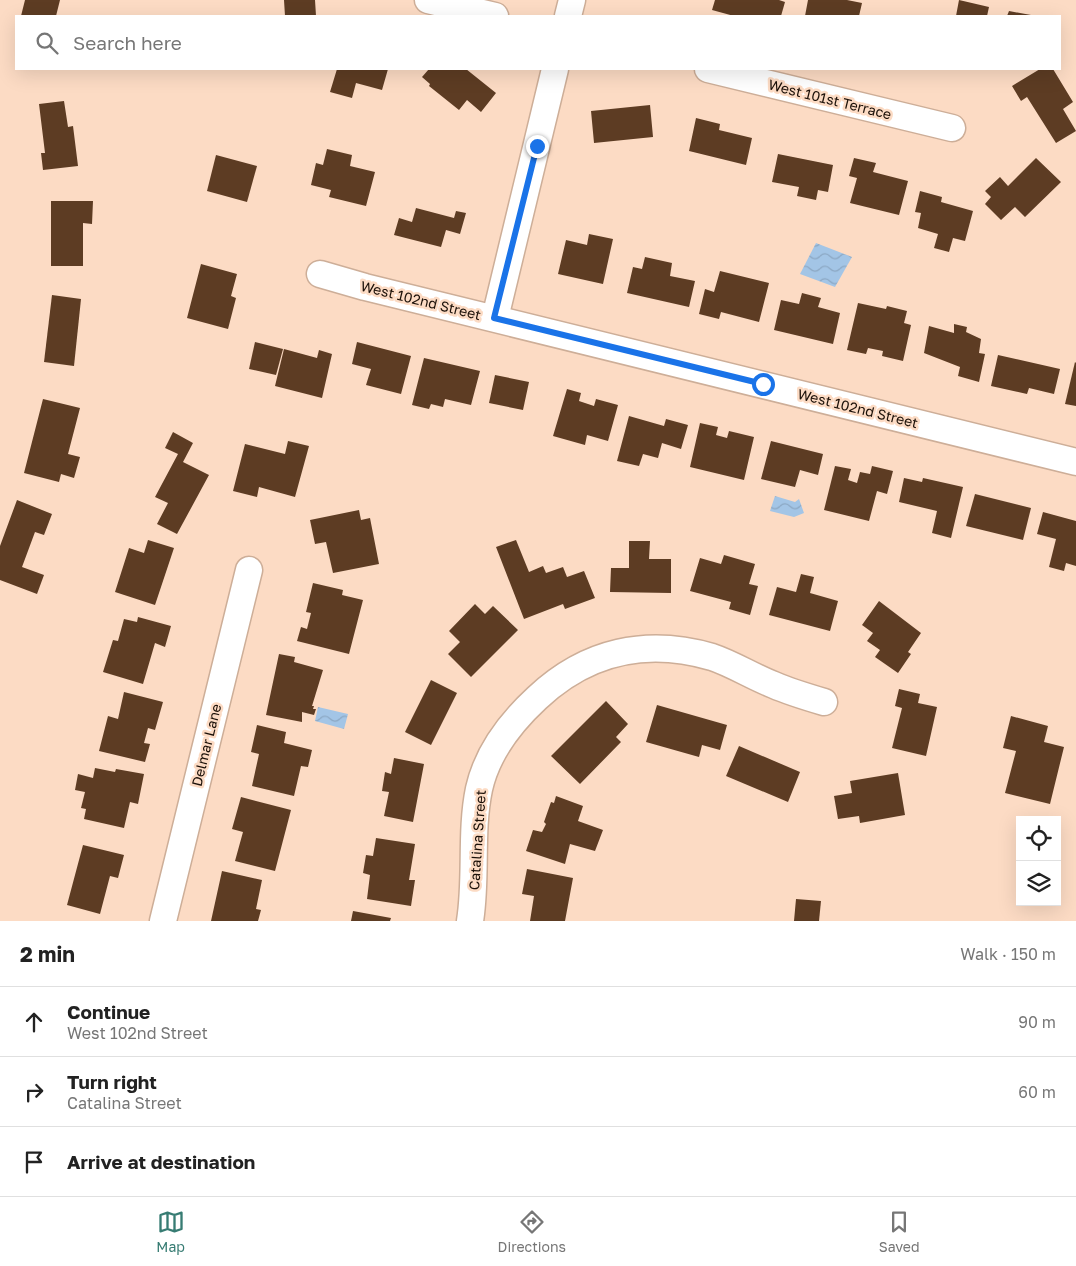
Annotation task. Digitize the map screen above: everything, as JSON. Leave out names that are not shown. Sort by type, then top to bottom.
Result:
[{"type":"street","points":[[428,0],[491,15]]},
{"type":"street","points":[[568,15],[572,0]]},
{"type":"street","points":[[494,318],[555,70]]},
{"type":"street","name":"West 101st Terrace","points":[[712,70],[952,128]]},
{"type":"street","name":"West 102nd Street","points":[[320,274],[365,287],[1076,462]]},
{"type":"street","name":"Delmar Lane","points":[[163,921],[249,570]]},
{"type":"street","name":"Catalina Street","points":[[470,921],[473,901],[476,820],[480,788],[492,756],[510,726],[522,712],[551,685],[567,674],[596,658],[628,650],[655,648],[683,650],[714,658],[774,685],[824,702]]},
{"type":"water","points":[[816,243],[852,257],[835,287],[800,274]]},
{"type":"water","points":[[775,496],[795,502],[799,499],[804,513],[794,517],[770,511]]},
{"type":"water","points":[[318,707],[348,714],[344,729],[315,721]]},
{"type":"building","points":[[25,0],[60,0],[56,15],[21,15]]},
{"type":"building","points":[[284,0],[315,0],[316,15],[285,15]]},
{"type":"building","points":[[715,0],[779,0],[785,2],[781,15],[730,15],[712,10]]},
{"type":"building","points":[[808,0],[847,0],[862,3],[859,15],[805,15]]},
{"type":"building","points":[[959,0],[989,7],[987,15],[956,15]]},
{"type":"building","points":[[1009,11],[1031,15],[1007,15]]},
{"type":"building","points":[[337,70],[388,70],[382,90],[356,83],[352,98],[330,92]]},
{"type":"building","points":[[428,70],[467,70],[496,93],[481,112],[467,100],[459,110],[429,86],[430,84],[422,77]]},
{"type":"building","points":[[1038,70],[1054,70],[1073,102],[1063,109],[1076,131],[1056,143],[1027,97],[1021,101],[1012,86]]},
{"type":"building","points":[[64,101],[68,127],[73,126],[78,166],[43,170],[41,153],[45,153],[39,104]]},
{"type":"building","points":[[650,105],[653,137],[594,143],[591,111]]},
{"type":"building","points":[[696,118],[720,124],[719,130],[752,138],[746,165],[689,151]]},
{"type":"building","points":[[327,149],[352,155],[350,166],[375,172],[366,206],[329,197],[331,190],[311,185],[316,163],[323,165]]},
{"type":"building","points":[[778,154],[833,165],[828,192],[818,190],[816,200],[797,196],[799,187],[772,182]]},
{"type":"building","points":[[216,155],[257,166],[247,202],[207,191]]},
{"type":"building","points":[[854,158],[876,163],[873,172],[908,181],[899,215],[850,203],[857,178],[849,176]]},
{"type":"building","points":[[1036,158],[1061,182],[1025,217],[1015,207],[1001,220],[985,204],[991,197],[985,191],[1000,177],[1008,186]]},
{"type":"building","points":[[920,191],[942,197],[941,202],[973,211],[965,241],[953,238],[949,252],[934,248],[938,234],[918,228],[921,213],[915,212]]},
{"type":"building","points":[[51,201],[93,201],[92,224],[83,223],[83,266],[51,266]]},
{"type":"building","points":[[416,208],[454,218],[456,211],[466,213],[460,234],[446,230],[441,247],[394,235],[399,218],[412,222]]},
{"type":"building","points":[[589,234],[613,239],[603,284],[558,274],[566,240],[587,245]]},
{"type":"building","points":[[645,257],[672,263],[670,276],[695,281],[689,307],[627,293],[633,267],[642,269]]},
{"type":"building","points":[[201,264],[237,274],[231,296],[236,298],[228,329],[187,318]]},
{"type":"building","points":[[720,271],[769,283],[759,322],[721,312],[719,319],[699,314],[705,289],[714,292]]},
{"type":"building","points":[[802,293],[821,298],[818,307],[840,313],[833,344],[774,330],[781,300],[799,304]]},
{"type":"building","points":[[52,295],[81,299],[74,366],[44,362]]},
{"type":"building","points":[[858,303],[886,309],[887,306],[907,311],[904,323],[911,325],[903,361],[882,356],[883,351],[868,348],[866,354],[847,350]]},
{"type":"building","points":[[954,324],[967,327],[966,332],[981,339],[979,353],[985,354],[979,382],[958,376],[960,367],[924,353],[929,326],[954,333]]},
{"type":"building","points":[[255,342],[283,349],[276,375],[249,369]]},
{"type":"building","points":[[357,342],[411,356],[401,394],[366,385],[371,369],[352,364]]},
{"type":"building","points":[[284,349],[317,358],[319,350],[332,354],[322,398],[275,386]]},
{"type":"building","points":[[998,355],[1060,369],[1054,394],[1029,388],[1027,394],[991,386]]},
{"type":"building","points":[[424,358],[480,371],[471,405],[445,399],[443,407],[431,404],[429,409],[412,405]]},
{"type":"building","points":[[1076,363],[1076,406],[1065,404]]},
{"type":"building","points":[[495,375],[529,382],[523,410],[489,403]]},
{"type":"building","points":[[567,389],[581,393],[579,401],[594,406],[596,399],[618,405],[608,441],[587,435],[585,445],[553,436]]},
{"type":"building","points":[[43,399],[80,408],[68,454],[80,457],[74,478],[61,474],[59,482],[24,473]]},
{"type":"building","points":[[629,416],[664,426],[666,419],[688,425],[681,449],[662,443],[658,458],[643,454],[639,466],[617,461]]},
{"type":"building","points":[[700,423],[718,427],[716,435],[727,438],[729,431],[754,437],[744,480],[690,467]]},
{"type":"building","points":[[173,432],[193,443],[183,462],[209,475],[177,534],[157,524],[168,503],[155,497],[178,454],[165,448]]},
{"type":"building","points":[[288,441],[309,446],[295,497],[259,487],[257,497],[233,491],[245,444],[285,454]]},
{"type":"building","points":[[771,441],[823,454],[818,475],[800,470],[795,487],[761,479]]},
{"type":"building","points":[[835,466],[851,469],[848,480],[857,483],[860,472],[870,474],[872,466],[893,471],[887,494],[877,491],[869,521],[824,510]]},
{"type":"building","points":[[904,478],[922,482],[923,478],[963,487],[951,538],[932,533],[937,511],[899,502]]},
{"type":"building","points":[[975,494],[1031,508],[1023,540],[966,526]]},
{"type":"building","points":[[17,500],[52,514],[44,535],[35,532],[22,567],[44,575],[37,594],[0,580],[0,546]]},
{"type":"building","points":[[359,510],[361,520],[370,518],[379,564],[333,573],[326,542],[315,544],[310,520]]},
{"type":"building","points":[[1043,512],[1076,521],[1076,566],[1066,563],[1064,571],[1049,567],[1056,539],[1037,534]]},
{"type":"building","points":[[148,540],[174,548],[155,605],[115,592],[129,548],[144,553]]},
{"type":"building","points":[[516,540],[529,572],[543,566],[546,573],[563,567],[567,577],[584,571],[595,598],[565,609],[563,604],[524,619],[496,547]]},
{"type":"building","points":[[629,541],[650,541],[649,559],[671,559],[671,593],[610,592],[611,568],[629,568]]},
{"type":"building","points":[[724,555],[755,564],[749,584],[758,586],[750,615],[729,609],[731,602],[690,591],[700,558],[721,564]]},
{"type":"building","points":[[801,574],[814,577],[810,593],[838,601],[830,631],[769,615],[777,587],[796,592]]},
{"type":"building","points":[[313,583],[343,590],[342,595],[363,600],[349,654],[297,641],[301,627],[307,629],[311,613],[306,612]]},
{"type":"building","points":[[879,601],[921,633],[908,652],[911,654],[898,673],[875,657],[880,650],[867,641],[873,633],[862,625]]},
{"type":"building","points":[[475,604],[485,614],[493,606],[518,630],[471,677],[448,654],[460,642],[449,631]]},
{"type":"building","points":[[138,617],[171,626],[165,647],[155,643],[143,684],[103,672],[113,640],[118,641],[124,619],[137,622]]},
{"type":"building","points":[[279,654],[295,657],[294,662],[323,670],[312,706],[314,706],[313,709],[316,709],[314,715],[302,712],[302,722],[266,715]]},
{"type":"building","points":[[431,680],[457,693],[431,745],[405,732]]},
{"type":"building","points":[[899,689],[920,694],[918,703],[937,707],[926,756],[892,748],[902,708],[895,706]]},
{"type":"building","points":[[124,692],[163,702],[155,730],[148,728],[144,743],[150,744],[145,762],[99,751],[108,716],[118,719]]},
{"type":"building","points":[[606,701],[628,724],[616,737],[621,742],[580,784],[551,756]]},
{"type":"building","points":[[657,705],[727,725],[720,750],[702,745],[699,757],[646,742]]},
{"type":"building","points":[[1011,716],[1048,726],[1044,742],[1064,747],[1050,804],[1005,793],[1016,751],[1003,748]]},
{"type":"building","points":[[257,725],[286,732],[284,743],[312,750],[308,767],[301,766],[294,796],[252,786],[259,754],[251,752]]},
{"type":"building","points":[[739,746],[800,772],[788,802],[726,776]]},
{"type":"building","points":[[394,758],[424,764],[413,822],[384,816],[389,792],[382,791],[385,772],[391,774]]},
{"type":"building","points":[[95,768],[115,772],[116,769],[144,774],[138,804],[130,802],[124,828],[84,819],[86,809],[81,808],[85,792],[75,790],[78,774],[93,778]]},
{"type":"building","points":[[898,773],[905,815],[860,823],[859,816],[838,819],[834,796],[852,793],[850,781]]},
{"type":"building","points":[[556,796],[583,806],[578,821],[603,830],[595,851],[570,844],[565,864],[526,851],[533,830],[542,832],[546,824],[544,822],[551,802],[554,803]]},
{"type":"building","points":[[241,797],[291,810],[275,871],[235,861],[243,832],[232,829]]},
{"type":"building","points":[[376,838],[415,844],[409,880],[415,880],[411,906],[367,899],[370,875],[363,873],[366,855],[373,856]]},
{"type":"building","points":[[83,845],[124,855],[118,878],[110,876],[100,914],[67,905]]},
{"type":"building","points":[[527,869],[573,878],[565,921],[530,921],[534,896],[522,894]]},
{"type":"building","points":[[222,871],[262,880],[256,909],[261,910],[258,921],[211,921]]},
{"type":"building","points":[[796,899],[821,901],[819,921],[794,921]]},
{"type":"building","points":[[353,911],[391,918],[390,921],[351,921]]},
{"type":"route","points":[[537,146],[494,318],[763,384]]}]
